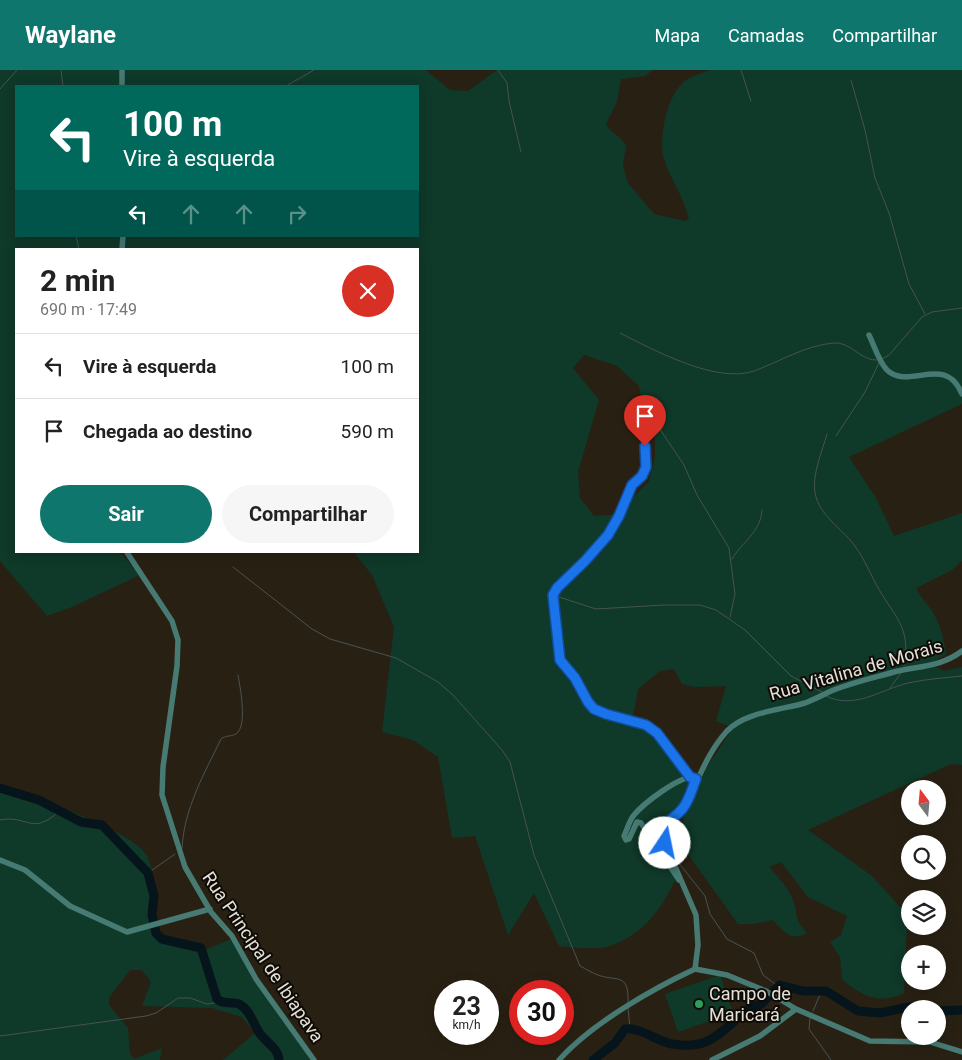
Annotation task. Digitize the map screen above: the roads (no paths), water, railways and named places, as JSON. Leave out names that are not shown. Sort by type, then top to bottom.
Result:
[{"type":"street","points":[[122,70],[122,85]]},
{"type":"street","points":[[869,335],[884,367],[893,374],[903,376],[937,374],[948,376],[958,385],[962,394]]},
{"type":"street","points":[[638,410],[645,446],[646,467],[642,476],[632,485],[619,516],[608,535],[554,592],[558,653],[560,660],[575,678],[592,707],[606,714],[650,728],[657,733],[693,778],[676,782],[638,811],[624,838],[629,839],[636,822],[641,823],[670,870],[683,885]]},
{"type":"street","name":"Rua Principal de Ibiapava","points":[[127,553],[172,622],[178,640],[177,666],[163,768],[162,795],[185,867],[210,909],[232,936],[256,979],[314,1060]]},
{"type":"street","name":"Rua Vitalina de Morais","points":[[695,969],[698,945],[697,922],[665,843],[662,830],[684,807],[693,778],[727,731],[747,719],[806,702],[839,688],[885,674],[939,664],[962,651]]},
{"type":"street","points":[[0,860],[25,870],[70,906],[124,931],[132,932],[152,927],[210,909]]},
{"type":"street","points":[[559,1060],[587,1035],[632,1003],[662,984],[695,969],[727,975],[766,991],[796,1009],[870,1041],[930,1042],[962,1052]]},
{"type":"street","points":[[712,1060],[760,1036],[796,1009]]},
{"type":"waterway","points":[[0,89],[17,70]]},
{"type":"waterway","points":[[61,70],[63,85]]},
{"type":"waterway","points":[[288,85],[314,70]]},
{"type":"waterway","points":[[498,70],[507,83],[509,101],[521,152]]},
{"type":"waterway","points":[[741,70],[751,101]]},
{"type":"waterway","points":[[851,80],[865,130],[875,178],[889,213],[909,284],[925,314]]},
{"type":"waterway","points":[[76,237],[79,248]]},
{"type":"waterway","points":[[882,359],[889,355],[922,317],[932,312],[962,308]]},
{"type":"waterway","points":[[620,333],[667,356],[722,373],[739,374],[754,371],[812,347],[833,343],[845,345],[866,358],[878,360]]},
{"type":"waterway","points":[[836,436],[865,392],[879,363]]},
{"type":"waterway","points":[[653,419],[684,465],[697,495],[729,548],[735,594],[730,617]]},
{"type":"waterway","points":[[827,434],[815,478],[814,486],[817,500],[820,507],[858,551],[899,622],[905,641],[904,666]]},
{"type":"waterway","points":[[732,559],[755,531],[761,518],[762,510]]},
{"type":"waterway","points":[[233,567],[312,629],[330,639],[396,658],[438,682],[453,695],[502,750],[510,762],[534,855],[580,966],[598,975],[624,982],[628,993],[628,1002]]},
{"type":"waterway","points":[[556,596],[596,609],[700,605],[716,610],[745,630],[791,676],[822,692]]},
{"type":"waterway","points":[[890,688],[901,673]]},
{"type":"waterway","points":[[182,848],[191,806],[208,765],[221,739],[236,734],[240,730],[242,706],[238,675]]},
{"type":"waterway","points":[[826,696],[836,700],[857,700],[908,683],[962,676]]},
{"type":"waterway","points":[[0,788],[39,800],[81,822],[102,825],[148,873],[154,896],[152,915],[156,933],[162,939],[201,948],[217,999],[222,1002],[239,1004],[247,1010],[261,1035],[275,1049],[279,1060]]},
{"type":"waterway","points":[[668,844],[672,826],[688,804]]},
{"type":"waterway","points":[[0,820],[9,819],[36,824],[50,819],[59,811]]},
{"type":"waterway","points":[[148,873],[175,854]]},
{"type":"waterway","points":[[674,857],[705,896],[710,914],[727,939],[754,953],[763,975],[778,986]]},
{"type":"waterway","points":[[593,1060],[615,1043],[625,1029],[637,1030],[672,1044],[697,1045],[706,1042],[722,1032],[747,1010],[761,1004],[780,985],[803,991],[826,991],[858,1011],[880,1013],[901,1009]]},
{"type":"waterway","points":[[813,1011],[822,990]]},
{"type":"waterway","points":[[0,1036],[146,1016],[156,1013],[178,998],[190,998],[207,1004],[220,1002]]},
{"type":"waterway","points":[[628,1008],[630,1028]]},
{"type":"waterway","points":[[946,1011],[962,1010]]},
{"type":"waterway","points":[[810,1018],[809,1029],[831,1060]]},
{"type":"place","name":"Campo de Maricará","points":[[699,1004]]}]
